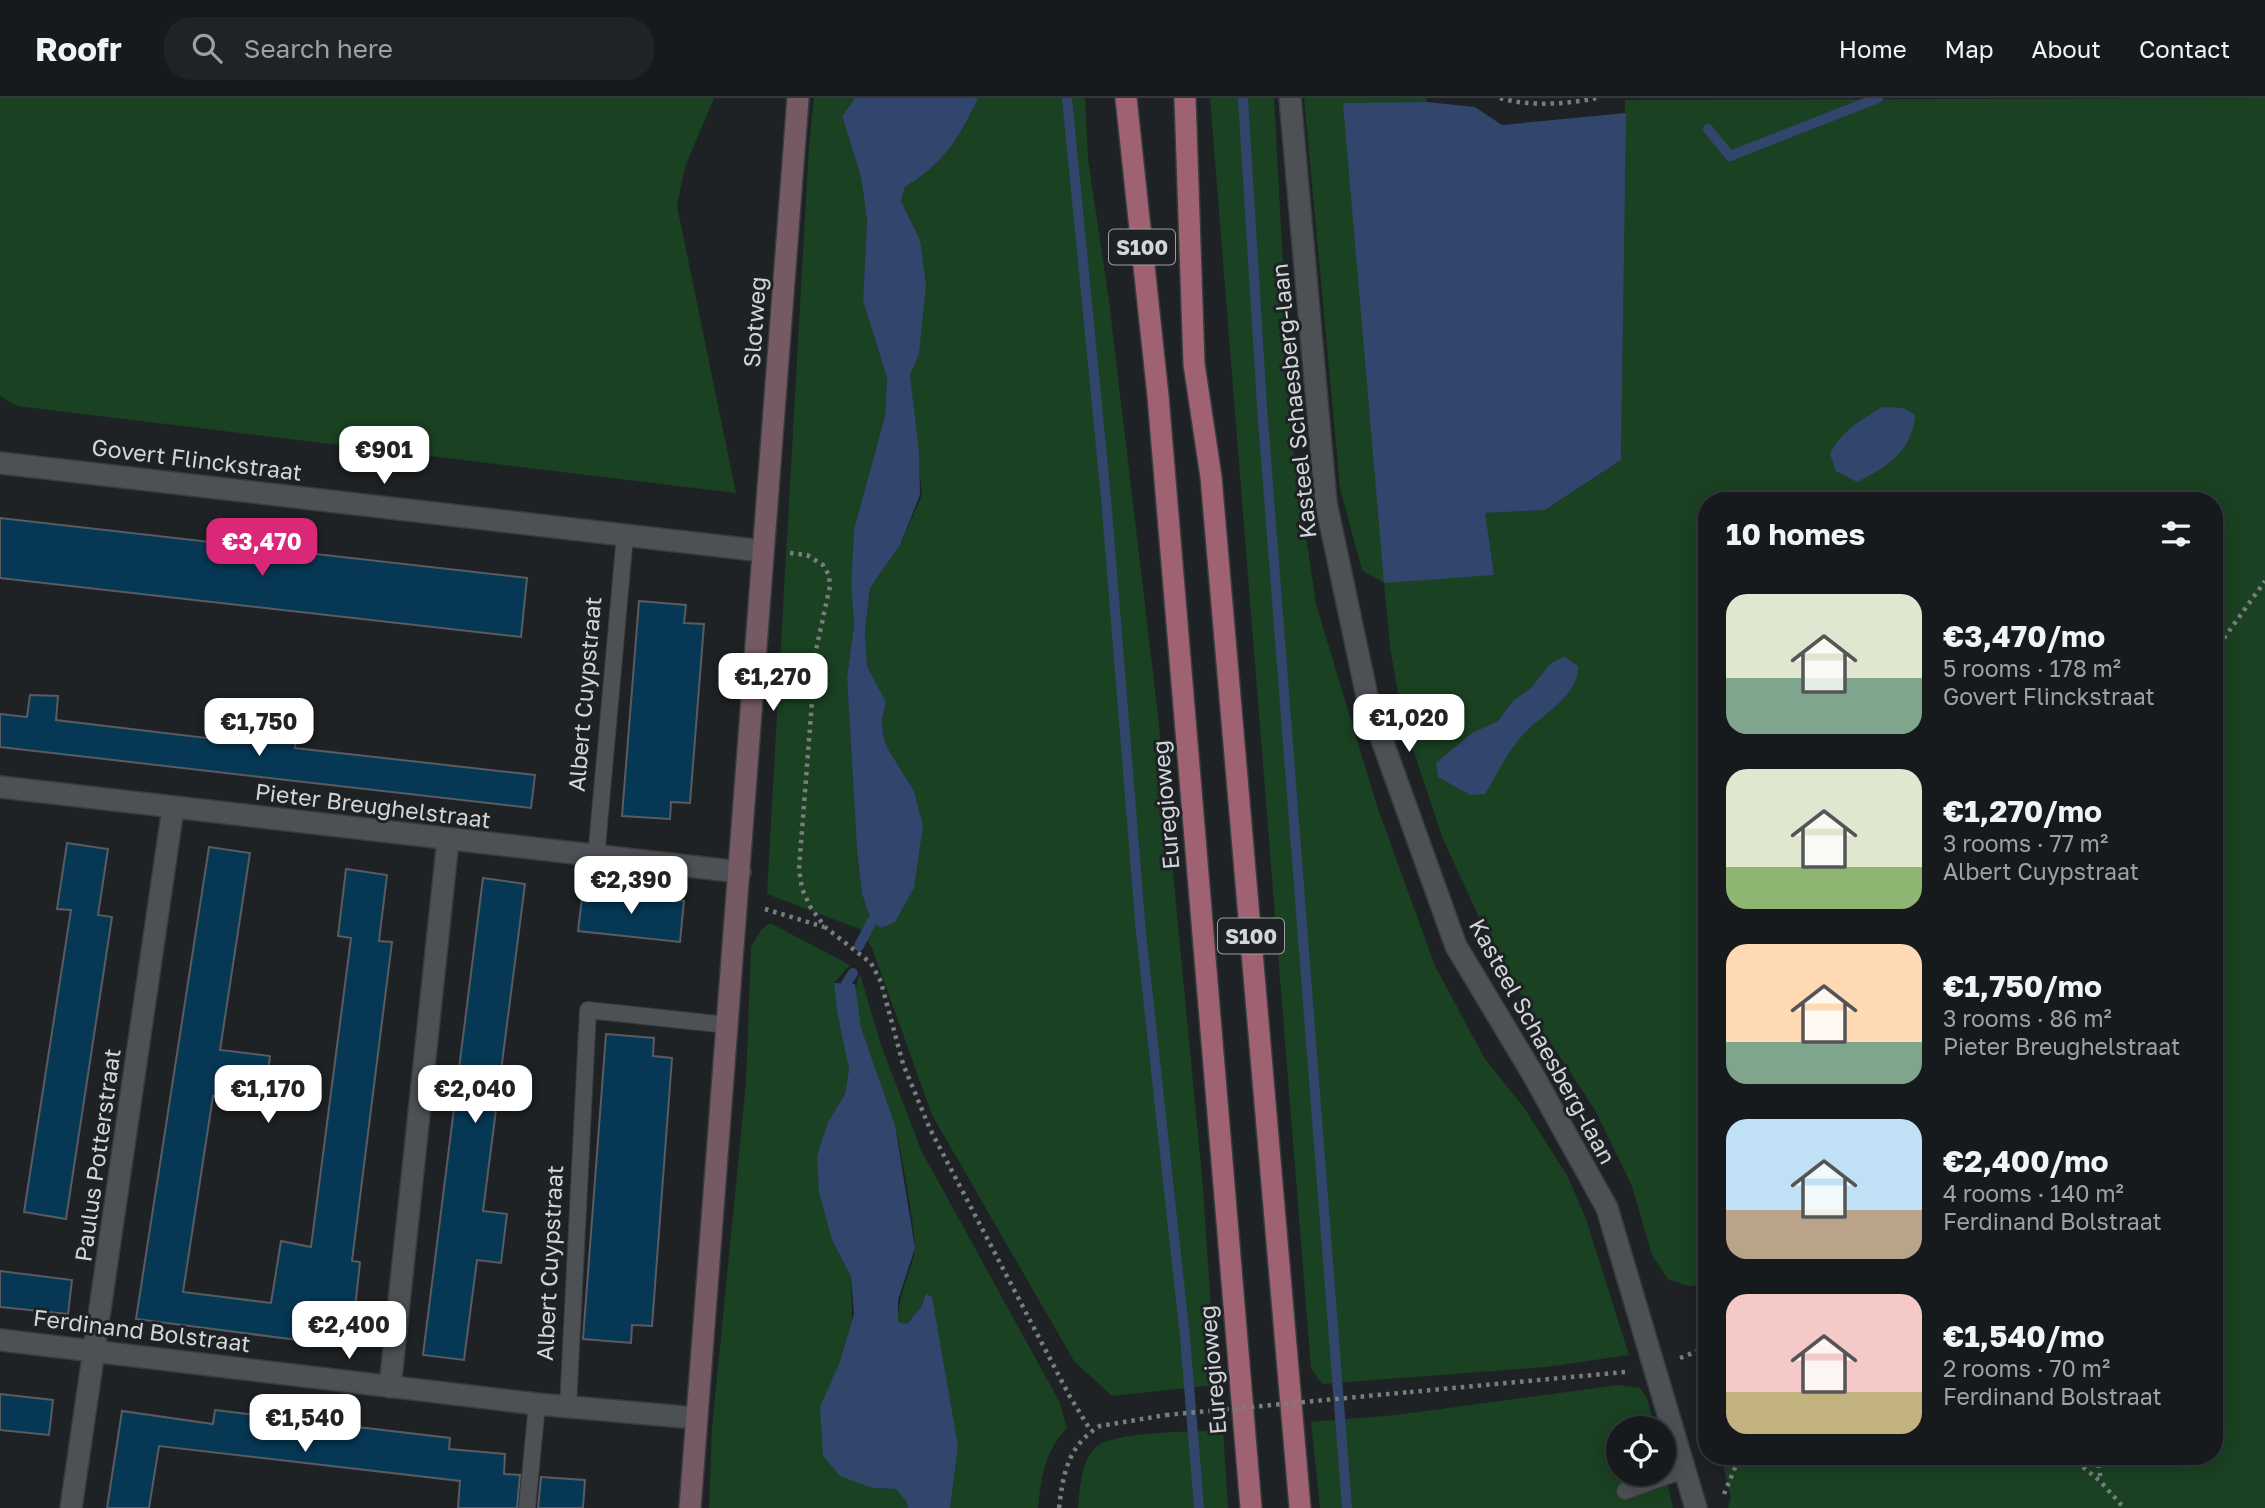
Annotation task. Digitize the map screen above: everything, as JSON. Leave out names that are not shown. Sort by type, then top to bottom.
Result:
[{"type":"main road","name":"Euregioweg","points":[[1126,98],[1158,396],[1251,1508]]},
{"type":"main road","name":"S100","points":[[1185,98],[1195,364],[1211,477],[1300,1508]]},
{"type":"street","name":"Slotweg","points":[[764,551],[799,98]]},
{"type":"street","name":"Kasteel Schaesberg-laan","points":[[1290,98],[1326,503],[1368,701],[1456,946],[1531,1071],[1607,1208],[1696,1508]]},
{"type":"street","name":"Govert Flinckstraat","points":[[0,463],[764,551]]},
{"type":"street","points":[[690,1508],[764,551]]},
{"type":"street","name":"Pieter Breughelstraat","points":[[0,788],[596,858],[740,872]]},
{"type":"street","name":"Paulus Potterstraat","points":[[71,1508],[96,1351],[173,808]]},
{"type":"street","points":[[390,1387],[448,840]]},
{"type":"street","name":"Ferdinand Bolstraat","points":[[0,1340],[537,1404],[695,1418]]},
{"type":"lane","name":"Albert Cuypstraat","points":[[596,858],[625,535]]},
{"type":"lane","name":"Albert Cuypstraat","points":[[568,1407],[588,1010],[727,1025]]},
{"type":"lane","points":[[527,1508],[537,1404]]},
{"type":"lane","points":[[1625,1491],[1684,1470]]},
{"type":"path","points":[[1500,98],[1513,102],[1559,103],[1597,98]]},
{"type":"path","points":[[764,551],[807,555],[823,565],[829,575],[830,586],[816,650],[799,869],[802,889],[811,908],[825,927],[864,957],[881,982],[903,1064],[930,1129],[1069,1395],[1091,1431]]},
{"type":"path","points":[[2223,639],[2265,581]]},
{"type":"path","points":[[737,906],[774,911],[825,927]]},
{"type":"path","points":[[1059,1508],[1063,1473],[1076,1448],[1091,1431],[1100,1426],[1166,1415],[1654,1368]]},
{"type":"path","points":[[1722,1498],[1736,1465]]},
{"type":"path","points":[[2081,1465],[2101,1482],[2124,1508]]},
{"type":"path","points":[[2098,1465],[2101,1482]]},
{"type":"green space","points":[[0,98],[714,98],[685,167],[677,206],[736,493],[17,406],[0,396]]},
{"type":"green space","points":[[814,98],[855,98],[842,116],[861,177],[867,220],[863,301],[887,376],[885,416],[854,529],[851,583],[854,626],[847,677],[857,851],[862,894],[871,920],[914,791],[883,736],[882,720],[886,702],[867,666],[865,632],[870,588],[900,545],[922,495],[910,375],[919,354],[920,240],[901,201],[905,187],[930,169],[949,149],[978,98],[1085,98],[1088,159],[1109,301],[1158,715],[1203,1187],[1216,1385],[1112,1396],[1074,1361],[932,1115],[872,948],[860,929],[767,894],[809,145]]},
{"type":"green space","points":[[1210,98],[1274,98],[1293,447],[1316,604],[1377,806],[1435,966],[1485,1059],[1525,1109],[1568,1177],[1586,1219],[1629,1355],[1546,1367],[1322,1384],[1311,1368]]},
{"type":"green space","points":[[1304,98],[1426,98],[1427,102],[1343,104],[1494,575],[1484,513],[1545,510],[1621,460],[1625,100],[2265,98],[2265,1508],[1728,1508],[1731,1498],[1723,1465],[2223,1465],[2223,492],[1698,492],[1698,1285],[1688,1286],[1668,1279],[1652,1255],[1632,1186],[1595,1110],[1539,1025],[1490,941],[1443,839],[1402,716],[1390,647],[1384,583],[1362,570],[1340,488]]},
{"type":"green space","points":[[770,923],[850,965],[834,983],[849,1069],[845,1094],[828,1122],[832,1240],[851,1277],[852,1321],[839,1364],[872,1488],[896,1489],[908,1508],[709,1508],[712,1428],[746,1083],[751,947],[761,930]]},
{"type":"green space","points":[[860,974],[881,1045],[921,1150],[1059,1401],[1067,1428],[1049,1456],[1038,1508],[950,1508],[953,1480],[926,1294],[921,1307],[907,1324],[898,1323],[900,1302],[913,1260],[915,1241],[896,1133],[861,1026],[856,988]]},
{"type":"green space","points":[[1618,1385],[1640,1388],[1647,1398],[1652,1416],[1606,1416],[1606,1486],[1668,1486],[1673,1508],[1320,1508],[1311,1422],[1396,1415]]},
{"type":"green space","points":[[1223,1430],[1228,1508],[1078,1508],[1087,1459],[1096,1447],[1137,1435]]},
{"type":"water","points":[[855,98],[978,98],[949,149],[930,169],[905,187],[901,201],[920,240],[926,285],[919,354],[910,375],[919,452],[920,495],[900,545],[870,588],[865,632],[867,666],[886,702],[882,720],[883,736],[914,791],[923,826],[914,888],[895,922],[881,928],[871,920],[862,894],[847,677],[854,626],[851,583],[854,529],[885,416],[887,377],[863,301],[867,220],[861,177],[842,116]]},
{"type":"water","points":[[1427,102],[1475,107],[1502,125],[1626,113],[1621,460],[1545,510],[1485,513],[1494,575],[1384,583],[1343,103]]},
{"type":"water","points":[[1882,407],[1904,408],[1915,415],[1913,428],[1909,439],[1896,457],[1857,482],[1836,471],[1830,454],[1846,432]]},
{"type":"water","points":[[1564,656],[1578,666],[1572,688],[1516,744],[1485,794],[1470,795],[1438,777],[1436,763],[1472,733],[1498,721],[1513,701],[1531,688],[1550,664]]},
{"type":"water","points":[[834,983],[855,984],[861,1028],[895,1125],[915,1248],[898,1300],[898,1322],[907,1324],[921,1307],[926,1294],[932,1297],[958,1446],[950,1508],[908,1508],[896,1489],[872,1488],[840,1476],[823,1456],[820,1407],[839,1364],[854,1314],[851,1277],[832,1240],[819,1192],[817,1156],[828,1122],[845,1094],[849,1069]]},
{"type":"building","points":[[0,518],[527,578],[521,637],[0,578]]},
{"type":"building","points":[[639,601],[686,605],[684,623],[704,624],[690,803],[671,802],[670,819],[622,816]]},
{"type":"building","points":[[30,695],[58,696],[56,720],[248,743],[249,725],[297,731],[295,748],[535,775],[531,808],[0,747],[0,714],[27,717]]},
{"type":"building","points":[[67,843],[108,849],[98,915],[112,917],[66,1219],[24,1212],[71,910],[57,909]]},
{"type":"building","points":[[209,847],[250,853],[220,1050],[270,1056],[264,1104],[213,1096],[183,1292],[271,1303],[281,1241],[311,1247],[351,938],[338,936],[346,869],[387,875],[379,941],[392,942],[352,1261],[360,1262],[351,1347],[136,1319]]},
{"type":"building","points":[[483,878],[525,884],[483,1211],[507,1214],[501,1263],[477,1260],[464,1360],[423,1355]]},
{"type":"building","points":[[583,890],[684,901],[680,942],[578,931]]},
{"type":"building","points":[[606,1034],[654,1038],[653,1056],[672,1058],[652,1326],[632,1325],[631,1343],[583,1339]]},
{"type":"building","points":[[0,1271],[72,1280],[68,1314],[0,1307]]},
{"type":"building","points":[[0,1394],[53,1400],[49,1435],[0,1430]]},
{"type":"building","points":[[215,1410],[450,1438],[449,1449],[505,1454],[504,1474],[520,1475],[517,1508],[458,1508],[460,1481],[159,1446],[149,1508],[107,1508],[122,1411],[213,1424]]},
{"type":"building","points":[[541,1477],[585,1480],[583,1508],[538,1508]]},
{"type":"waterway","points":[[1067,98],[1106,498],[1141,933],[1185,1337],[1199,1508]]},
{"type":"waterway","points":[[1243,98],[1262,407],[1347,1508]]},
{"type":"waterway","points":[[1708,129],[1730,156],[1878,98]]},
{"type":"waterway","points":[[859,946],[872,921]]},
{"type":"waterway","points":[[846,984],[853,973]]}]
